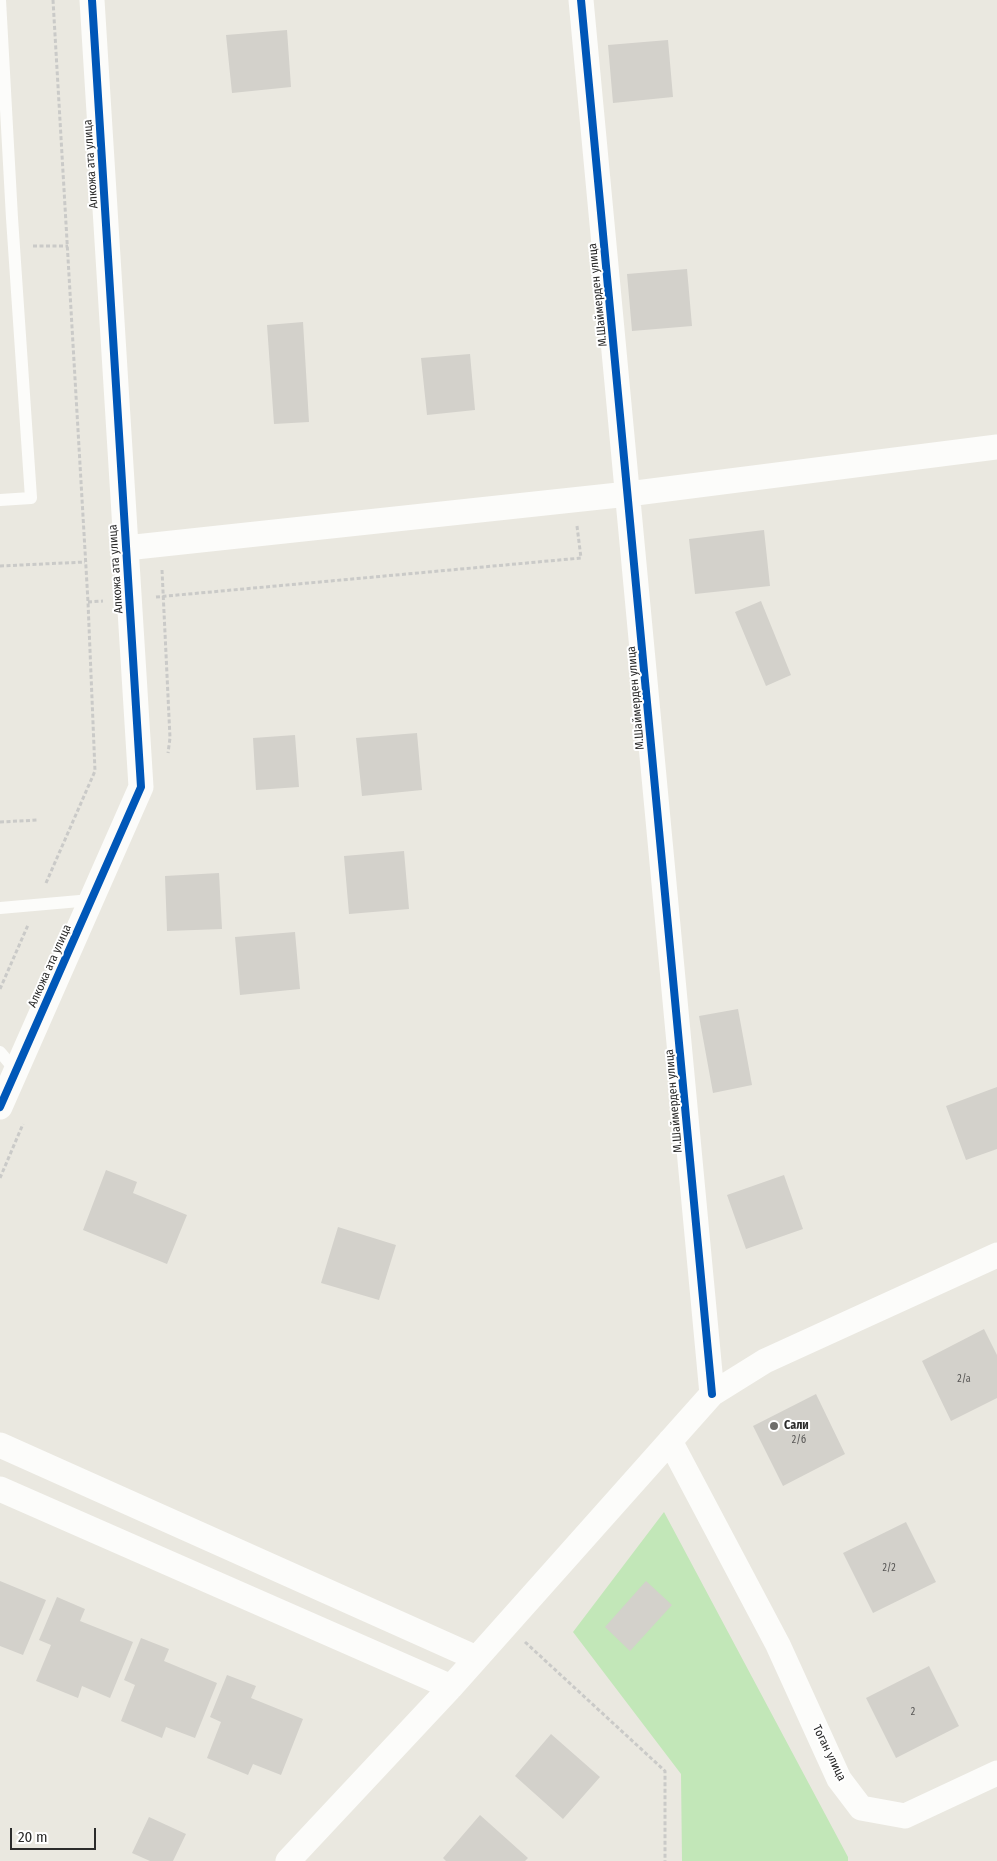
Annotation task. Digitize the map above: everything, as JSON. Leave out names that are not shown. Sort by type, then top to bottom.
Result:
[{"type":"street","name":"Алкожа ата улица","points":[[0,1107],[141,787],[92,0]]},
{"type":"street","name":"М.Шаймерден улица","points":[[581,0],[712,1394]]},
{"type":"street","points":[[126,548],[628,494],[997,447]]},
{"type":"street","points":[[288,1861],[451,1687],[712,1394],[765,1361],[997,1255]]},
{"type":"street","name":"Тоган улица","points":[[670,1441],[778,1645],[840,1779],[861,1808],[905,1816],[997,1773]]},
{"type":"street","points":[[0,1445],[476,1658]]},
{"type":"street","points":[[0,1489],[451,1687]]},
{"type":"lane","points":[[0,0],[6,218],[31,498],[0,500]]},
{"type":"lane","points":[[0,908],[91,900]]},
{"type":"lane","points":[[0,1052],[16,1071]]},
{"type":"path","points":[[0,989],[95,771],[88,602],[53,0]]},
{"type":"path","points":[[88,602],[581,558],[575,500]]},
{"type":"path","points":[[0,566],[85,562]]},
{"type":"path","points":[[0,822],[38,820]]},
{"type":"path","points":[[506,1624],[665,1771],[665,1861]]},
{"type":"green space","points":[[664,1512],[848,1857],[848,1861],[682,1861],[681,1774],[573,1632]]},
{"type":"building","points":[[287,30],[291,87],[232,93],[226,35]]},
{"type":"building","points":[[668,40],[673,97],[613,103],[608,45]]},
{"type":"building","points":[[687,269],[692,326],[632,331],[627,274]]},
{"type":"building","points":[[303,322],[309,422],[274,424],[267,325]]},
{"type":"building","points":[[470,354],[475,410],[427,415],[421,358]]},
{"type":"building","points":[[764,530],[770,586],[695,594],[689,539]]},
{"type":"building","points":[[761,601],[791,675],[766,686],[735,612]]},
{"type":"building","points":[[417,733],[422,790],[362,796],[356,738]]},
{"type":"building","points":[[295,735],[299,787],[256,790],[253,738]]},
{"type":"building","points":[[404,851],[409,909],[349,914],[344,856]]},
{"type":"building","points":[[219,873],[222,929],[167,931],[165,876]]},
{"type":"building","points":[[295,932],[300,989],[240,995],[235,937]]},
{"type":"building","points":[[738,1009],[752,1085],[713,1093],[699,1016]]},
{"type":"building","points":[[997,1087],[997,1149],[966,1160],[946,1106]]},
{"type":"building","points":[[106,1170],[137,1182],[133,1193],[187,1215],[167,1264],[83,1230]]},
{"type":"building","points":[[784,1175],[803,1229],[746,1249],[727,1195]]},
{"type":"building","points":[[338,1227],[396,1245],[379,1300],[321,1283]]},
{"type":"building","points":[[984,1329],[997,1355],[997,1398],[951,1421],[922,1361]]},
{"type":"building","points":[[816,1394],[845,1454],[783,1486],[753,1426]]},
{"type":"building","points":[[906,1522],[936,1582],[873,1613],[843,1553]]},
{"type":"building","points":[[0,1581],[46,1600],[23,1655],[0,1646]]},
{"type":"building","points":[[646,1581],[672,1605],[630,1651],[605,1627]]},
{"type":"building","points":[[57,1597],[85,1609],[80,1621],[133,1642],[110,1698],[82,1686],[78,1698],[36,1681],[51,1645],[39,1640]]},
{"type":"building","points":[[141,1638],[169,1649],[164,1661],[217,1683],[195,1738],[166,1727],[162,1738],[121,1721],[135,1685],[124,1680]]},
{"type":"building","points":[[929,1666],[959,1726],[896,1758],[866,1698]]},
{"type":"building","points":[[227,1675],[256,1686],[251,1698],[303,1719],[281,1775],[253,1764],[248,1775],[207,1758],[221,1722],[210,1717]]},
{"type":"building","points":[[551,1734],[600,1777],[563,1819],[515,1776]]},
{"type":"building","points":[[480,1815],[528,1858],[525,1861],[446,1861],[443,1858]]},
{"type":"building","points":[[149,1817],[186,1834],[173,1861],[150,1861],[132,1853]]},
{"type":"cycle path","points":[[0,1107],[141,787],[92,0]]},
{"type":"cycle path","points":[[581,0],[712,1394]]},
{"type":"place","name":"Сали","points":[[774,1426]]}]
